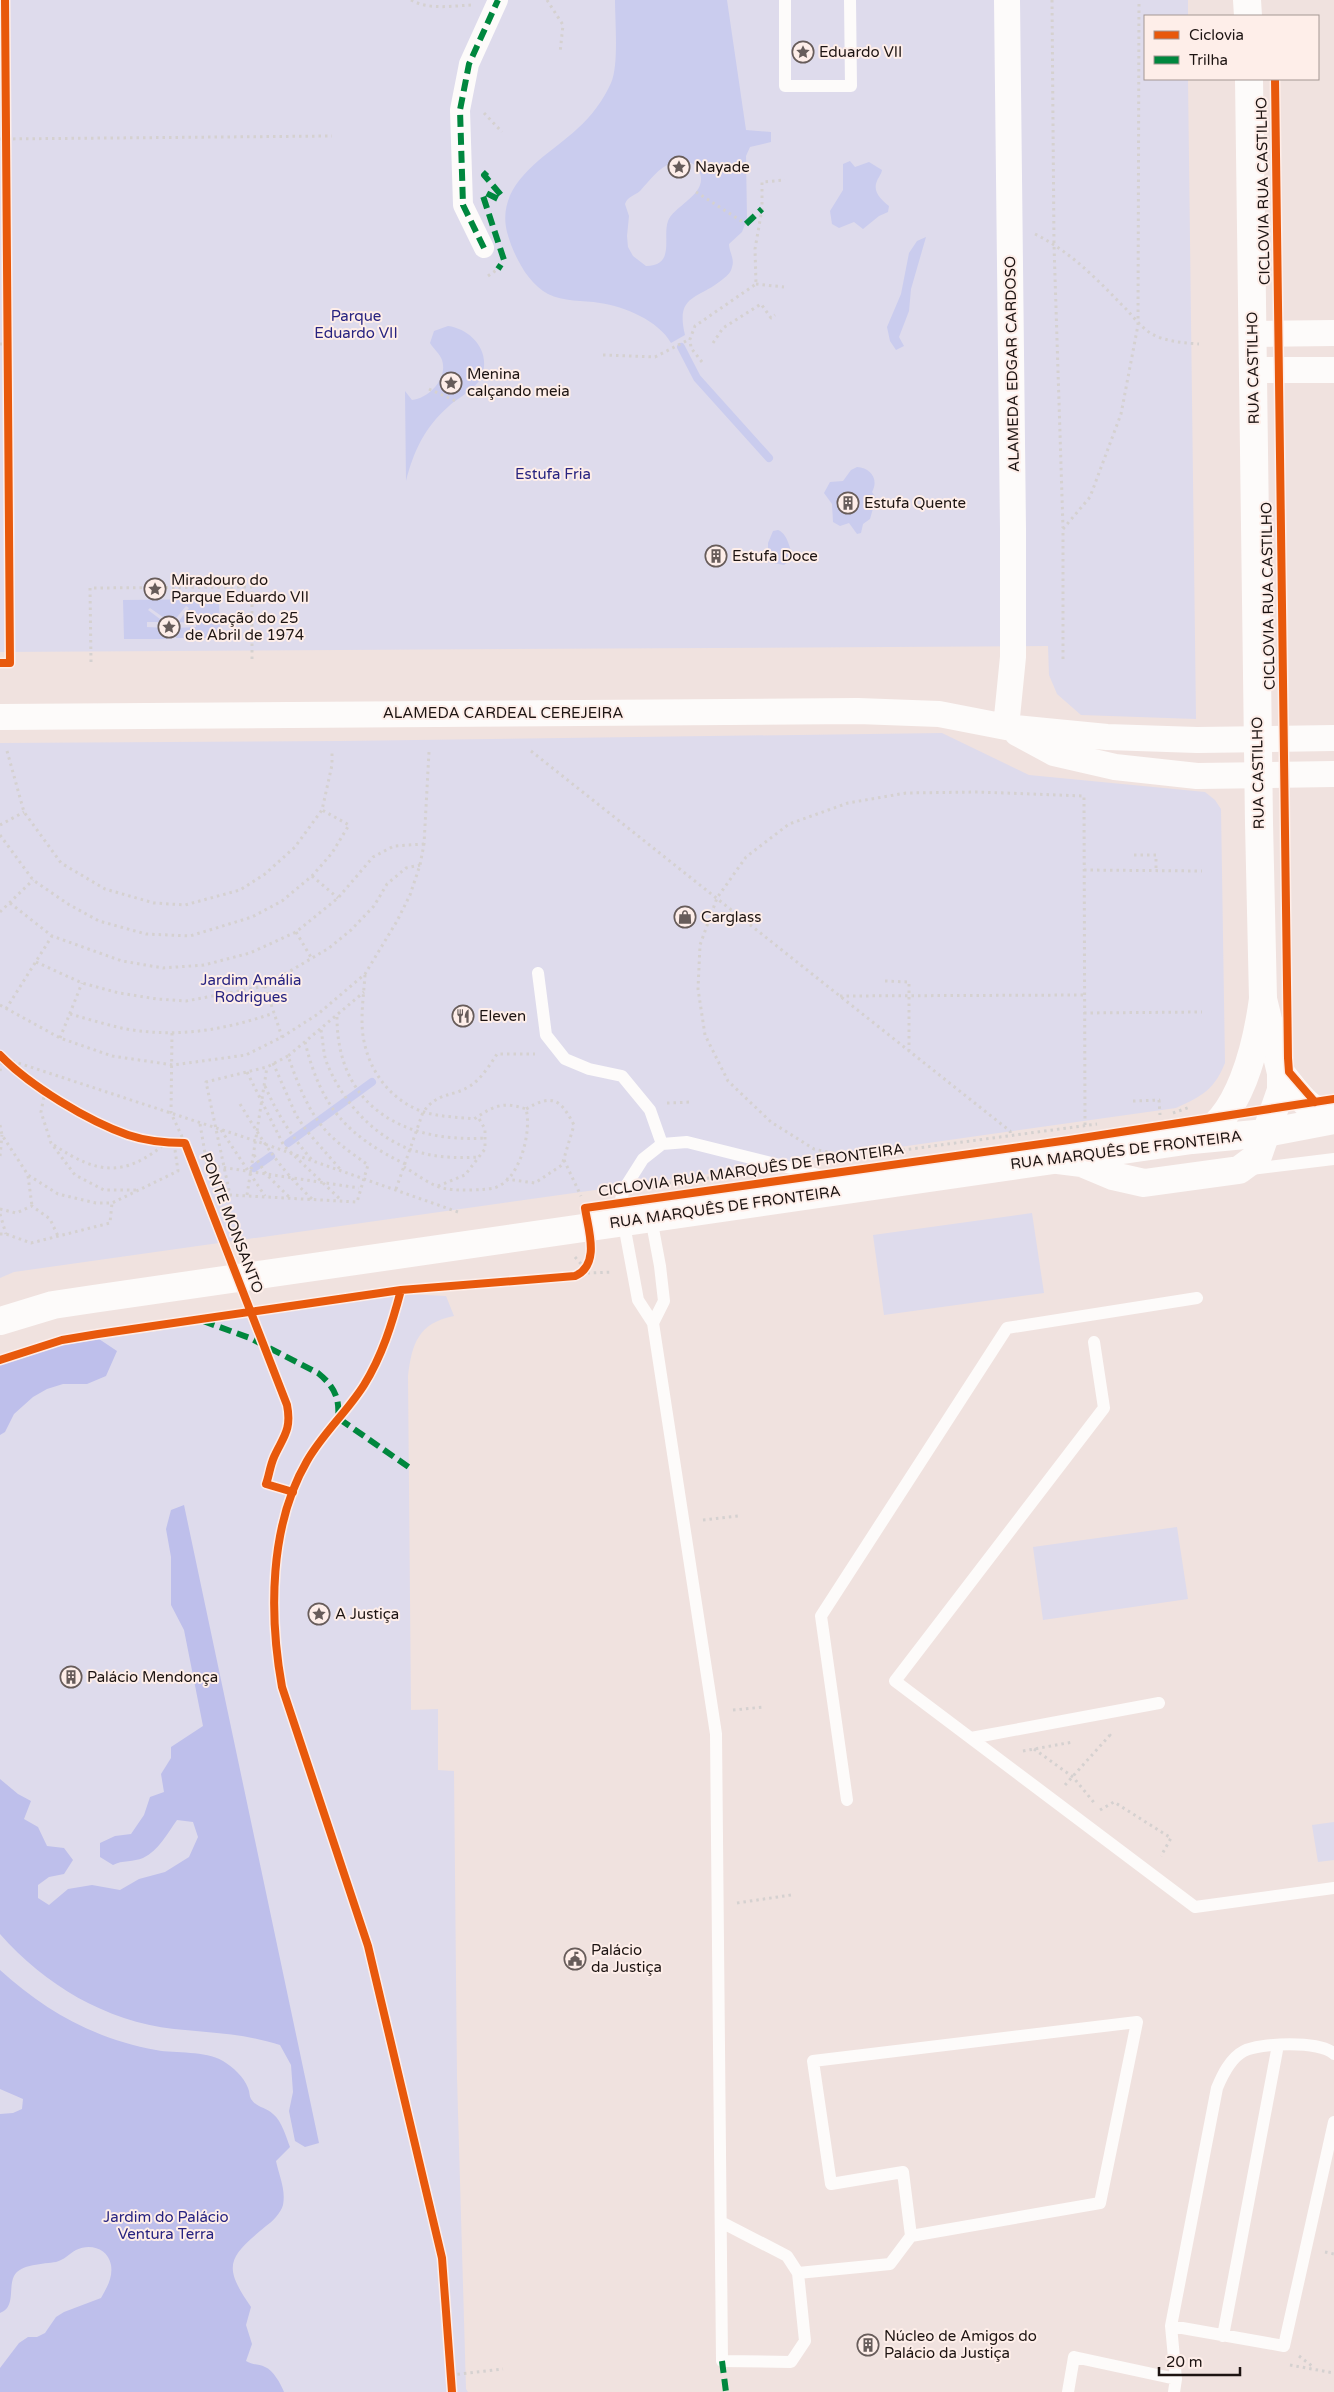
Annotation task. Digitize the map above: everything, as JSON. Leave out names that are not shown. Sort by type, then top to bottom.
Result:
[{"type":"main road","points":[[1248,0],[1248,15]]},
{"type":"main road","name":"RUA CASTILHO","points":[[1052,1160],[1073,1161],[1113,1176],[1144,1183],[1240,1170],[1254,1162],[1258,1156],[1281,1090],[1281,1073],[1263,1000],[1248,80]]},
{"type":"main road","points":[[1192,1140],[1211,1131],[1231,1106],[1244,1077],[1263,1000]]},
{"type":"main road","points":[[1281,1073],[1305,1104],[1313,1110],[1334,1119]]},
{"type":"main road","name":"RUA MARQUÊS DE FRONTEIRA","points":[[0,1321],[53,1305],[93,1298],[1192,1140],[1266,1133],[1334,1119]]},
{"type":"street","name":"ALAMEDA EDGAR CARDOSO","points":[[1006,727],[1013,657],[1007,0]]},
{"type":"street","points":[[484,248],[462,205],[460,110],[469,64],[497,2]]},
{"type":"street","points":[[1252,334],[1334,333]]},
{"type":"street","points":[[1253,370],[1334,370]]},
{"type":"street","name":"ALAMEDA CARDEAL CEREJEIRA","points":[[0,717],[858,711],[939,714],[1006,727]]},
{"type":"street","points":[[1006,727],[1107,737],[1334,738]]},
{"type":"street","points":[[1006,727],[1054,753],[1115,767],[1198,776],[1334,774]]},
{"type":"lane","points":[[784,0],[785,86],[851,86],[850,0]]},
{"type":"lane","points":[[538,973],[546,1035],[565,1059],[589,1069],[622,1076],[650,1110],[662,1144]]},
{"type":"lane","points":[[721,2222],[787,2256],[798,2273],[805,2341],[791,2362],[722,2361],[716,1734],[653,1323],[638,1300],[620,1203],[624,1189],[643,1160],[662,1144],[687,1142],[819,1174],[870,1182],[900,1182]]},
{"type":"lane","points":[[1231,1172],[1334,1159]]},
{"type":"lane","points":[[651,1218],[664,1301],[653,1323]]},
{"type":"lane","points":[[847,1800],[821,1616],[1007,1328],[1197,1298]]},
{"type":"lane","points":[[1094,1342],[1104,1408],[895,1682],[1195,1907],[1334,1888]]},
{"type":"lane","points":[[971,1738],[1159,1702]]},
{"type":"lane","points":[[798,2273],[890,2264],[911,2236],[1100,2203],[1137,2022],[813,2061],[831,2184],[903,2172],[911,2236]]},
{"type":"lane","points":[[1068,2392],[1074,2357],[1175,2386],[1172,2326],[1217,2088],[1225,2070],[1243,2051],[1278,2045],[1309,2044],[1333,2051]]},
{"type":"lane","points":[[1223,2336],[1278,2045]]},
{"type":"lane","points":[[1172,2326],[1284,2346],[1334,2122]]},
{"type":"path","points":[[5,0],[10,663]]},
{"type":"path","points":[[411,0],[418,4],[440,6],[497,2]]},
{"type":"path","points":[[547,0],[563,25],[560,53]]},
{"type":"path","points":[[1052,0],[1054,245],[1063,529],[1063,659]]},
{"type":"path","points":[[1063,529],[1090,497],[1121,414],[1138,325],[1139,0]]},
{"type":"path","points":[[0,139],[332,136]]},
{"type":"path","points":[[756,284],[755,249],[762,210],[762,182],[785,180]]},
{"type":"path","points":[[696,192],[746,224]]},
{"type":"path","points":[[1010,220],[1074,258],[1124,306],[1138,325],[1156,336],[1177,343],[1199,344]]},
{"type":"path","points":[[702,362],[691,348],[690,339],[695,326],[756,284],[784,287]]},
{"type":"path","points":[[713,343],[722,328],[761,304],[771,318],[775,315]]},
{"type":"path","points":[[603,355],[655,357],[690,339]]},
{"type":"path","points":[[0,344],[8,344]]},
{"type":"path","points":[[429,389],[458,402]]},
{"type":"path","points":[[91,662],[90,588],[166,587],[252,587],[252,661]]},
{"type":"path","points":[[6,751],[24,812],[61,863],[105,890],[154,903],[185,906],[240,890],[264,874],[295,847],[322,810],[332,764],[332,752]]},
{"type":"path","points":[[531,751],[1010,1131],[1011,1136]]},
{"type":"path","points":[[0,1005],[60,1038],[112,1056],[173,1065],[246,1055],[282,1036],[318,1014],[365,974],[397,921],[410,895],[420,865],[424,844],[429,752]]},
{"type":"path","points":[[1085,1125],[1084,796],[978,792],[906,793],[848,803],[789,824],[746,857],[716,898],[700,945],[698,989],[705,1034],[728,1081],[771,1122],[814,1149],[840,1155],[866,1155],[1103,1123]]},
{"type":"path","points":[[0,835],[33,880],[68,904],[99,921],[146,934],[190,936],[252,917],[282,901],[312,876],[332,853],[350,825],[322,810]]},
{"type":"path","points":[[0,824],[24,812]]},
{"type":"path","points":[[10,902],[31,922],[52,936],[122,961],[163,968],[204,965],[250,953],[296,932],[338,898],[373,857],[394,846],[424,844]]},
{"type":"path","points":[[1134,855],[1156,855],[1156,871]]},
{"type":"path","points":[[36,962],[82,983],[119,993],[186,1001],[265,986],[312,959],[351,930],[374,906],[387,884],[406,868],[420,865]]},
{"type":"path","points":[[1084,870],[1202,872]]},
{"type":"path","points":[[312,876],[338,898]]},
{"type":"path","points":[[0,912],[33,880]]},
{"type":"path","points":[[296,932],[312,959]]},
{"type":"path","points":[[6,1009],[52,936]]},
{"type":"path","points":[[365,974],[362,1022],[367,1052],[378,1078],[401,1102],[423,1112],[474,1120],[494,1106],[511,1104],[526,1109],[542,1100],[553,1100],[564,1107],[574,1125],[562,1165],[535,1183],[506,1179]]},
{"type":"path","points":[[885,981],[909,982],[909,1051]]},
{"type":"path","points":[[60,1038],[82,983]]},
{"type":"path","points":[[265,986],[282,1036]]},
{"type":"path","points":[[288,1056],[299,1088],[318,1121],[332,1137],[368,1165],[359,1188],[357,1202],[230,1195],[206,1082],[267,1067],[288,1056],[337,1017],[364,992]]},
{"type":"path","points":[[839,996],[1084,995]]},
{"type":"path","points":[[1084,1013],[1202,1012]]},
{"type":"path","points":[[70,1014],[126,1029],[172,1033],[238,1025],[274,1013]]},
{"type":"path","points":[[337,1017],[340,1049],[348,1073],[359,1092],[380,1112],[400,1126],[444,1139],[485,1138]]},
{"type":"path","points":[[321,1030],[325,1059],[346,1101],[367,1123],[390,1139],[410,1149],[438,1156],[479,1157]]},
{"type":"path","points":[[171,1113],[172,1033]]},
{"type":"path","points":[[305,1042],[314,1075],[333,1111],[363,1140],[438,1186],[448,1190],[494,1188],[506,1179],[523,1157],[529,1119],[526,1109]]},
{"type":"path","points":[[396,1189],[423,1112],[436,1098],[470,1086],[485,1072],[498,1054],[537,1054],[553,1044]]},
{"type":"path","points":[[0,1071],[1,1057]]},
{"type":"path","points":[[1,1057],[45,1091],[83,1114],[129,1135],[166,1143],[186,1143]]},
{"type":"path","points":[[1,1057],[256,1141],[458,1212]]},
{"type":"path","points":[[273,1063],[296,1115],[306,1130],[340,1170]]},
{"type":"path","points":[[247,1195],[267,1067]]},
{"type":"path","points":[[247,1072],[262,1104],[290,1154],[342,1201]]},
{"type":"path","points":[[264,1085],[274,1108],[293,1139],[312,1161]]},
{"type":"path","points":[[45,1091],[41,1112],[51,1143],[75,1175],[104,1190],[142,1190]]},
{"type":"path","points":[[1133,1101],[1159,1100],[1160,1115]]},
{"type":"path","points":[[670,1102],[692,1102]]},
{"type":"path","points":[[240,1104],[264,1145],[289,1177],[313,1199]]},
{"type":"path","points":[[1150,1116],[1174,1113],[1195,1104]]},
{"type":"path","points":[[438,1186],[465,1175],[485,1149],[485,1129],[478,1117]]},
{"type":"path","points":[[200,1124],[207,1164],[359,1188]]},
{"type":"path","points":[[0,1125],[2,1135],[0,1156]]},
{"type":"path","points":[[221,1130],[266,1196]]},
{"type":"path","points":[[2,1135],[28,1176],[32,1206],[50,1219],[58,1236]]},
{"type":"path","points":[[51,1143],[76,1160],[99,1168],[131,1166],[166,1143]]},
{"type":"path","points":[[28,1176],[58,1194],[96,1203],[112,1203],[178,1171],[174,1143]]},
{"type":"path","points":[[254,1155],[266,1174],[290,1198]]},
{"type":"path","points":[[564,1160],[581,1196]]},
{"type":"path","points":[[643,1187],[739,1175]]},
{"type":"path","points":[[0,1234],[6,1234],[31,1244],[110,1223],[112,1203]]},
{"type":"path","points":[[0,1209],[16,1213],[32,1206]]},
{"type":"path","points":[[0,1214],[6,1234]]},
{"type":"path","points":[[583,1271],[591,1257],[588,1226]]},
{"type":"path","points":[[574,1254],[583,1271],[589,1273],[617,1271]]},
{"type":"path","points":[[238,1314],[257,1311]]},
{"type":"path","points":[[684,1523],[738,1516]]},
{"type":"path","points":[[712,1713],[764,1707]]},
{"type":"path","points":[[1052,1799],[1110,1735],[1100,1737]]},
{"type":"path","points":[[995,1757],[1081,1740]]},
{"type":"path","points":[[1034,1749],[1073,1777],[1099,1810],[1114,1802],[1170,1838],[1151,1874]]},
{"type":"path","points":[[717,1906],[790,1895]]},
{"type":"path","points":[[450,2365],[451,2383]]},
{"type":"path","points":[[451,2375],[503,2369]]},
{"type":"path","points":[[1312,2369],[1334,2373]]},
{"type":"green space","name":"Parque Eduardo VII","points":[[0,0],[1188,0],[1188,15],[1144,15],[1144,80],[1188,80],[1196,719],[1081,715],[1057,694],[1049,675],[1048,646],[0,652]]},
{"type":"green space","name":"Jardim Amália Rodrigues","points":[[942,733],[1029,775],[1205,792],[1215,800],[1221,809],[1225,1063],[1212,1086],[1200,1096],[1176,1108],[14,1272],[0,1278],[0,743],[340,741]]},
{"type":"green space","points":[[1032,1213],[1044,1293],[884,1315],[873,1235]]},
{"type":"green space","name":"Jardim do Palácio Ventura Terra","points":[[406,1294],[446,1296],[454,1316],[432,1324],[419,1337],[412,1354],[408,1376],[411,1710],[438,1709],[438,1770],[454,1771],[457,2077],[466,2389],[468,2392],[0,2392],[0,1365],[63,1345]]},
{"type":"green space","points":[[99,1339],[117,1351],[106,1376],[87,1384],[63,1384],[47,1389],[33,1397],[14,1414],[5,1432],[0,1435],[0,1365],[63,1345]]},
{"type":"green space","points":[[184,1505],[319,2143],[305,2147],[295,2141],[289,2111],[293,2092],[291,2065],[280,2045],[240,2036],[149,2025],[100,2009],[78,1998],[36,1969],[0,1934],[0,1779],[18,1794],[31,1801],[24,1819],[38,1827],[47,1846],[64,1848],[73,1860],[64,1874],[49,1877],[38,1885],[38,1898],[49,1905],[68,1889],[92,1885],[120,1890],[139,1879],[165,1872],[189,1857],[198,1837],[193,1822],[177,1820],[158,1846],[143,1858],[113,1865],[100,1857],[100,1843],[115,1836],[131,1834],[144,1815],[150,1797],[164,1792],[161,1774],[171,1758],[171,1747],[203,1726],[184,1630],[171,1605],[171,1557],[166,1529],[171,1510]]},
{"type":"green space","points":[[1177,1527],[1188,1599],[1043,1620],[1033,1547]]},
{"type":"green space","points":[[1334,1822],[1334,1860],[1318,1862],[1312,1825]]},
{"type":"green space","name":"Jardim do Palácio Ventura Terra","points":[[0,1970],[17,1985],[53,2010],[92,2031],[134,2045],[156,2050],[207,2055],[223,2061],[244,2080],[253,2102],[270,2112],[279,2121],[290,2147],[276,2161],[283,2188],[283,2205],[273,2220],[253,2237],[237,2255],[233,2263],[233,2271],[242,2293],[251,2307],[246,2325],[252,2344],[246,2361],[263,2366],[271,2371],[284,2392],[0,2392],[0,2368],[19,2343],[28,2337],[37,2337],[45,2333],[56,2317],[64,2312],[101,2298],[109,2282],[111,2265],[106,2254],[98,2248],[87,2247],[76,2250],[56,2262],[33,2265],[21,2269],[12,2281],[10,2302],[5,2310],[0,2313],[0,2114],[13,2113],[22,2109],[23,2099],[0,2089]]},
{"type":"shaded area","points":[[615,0],[727,0],[746,130],[771,132],[771,142],[750,147],[746,156],[747,219],[742,232],[729,244],[733,261],[731,270],[728,275],[714,286],[697,295],[686,305],[683,312],[685,335],[671,343],[650,321],[630,311],[594,302],[554,297],[540,289],[522,267],[507,232],[505,214],[509,199],[516,185],[539,160],[587,119],[605,95],[611,83],[615,65]],"holes":[[[673,162],[687,162],[696,166],[701,177],[700,185],[696,192],[668,221],[665,256],[655,265],[646,266],[633,256],[628,247],[629,216],[625,204],[658,171]]]},
{"type":"shaded area","points":[[850,161],[855,167],[869,162],[882,170],[876,189],[883,201],[889,206],[888,212],[879,216],[863,229],[854,222],[839,228],[832,224],[830,211],[843,190],[843,164]]},
{"type":"shaded area","points":[[926,237],[911,289],[909,311],[899,337],[904,346],[896,350],[890,341],[887,327],[901,294],[909,253],[917,241]]},
{"type":"shaded area","points":[[448,326],[464,331],[477,342],[484,357],[482,375],[477,384],[449,406],[433,422],[417,449],[406,481],[405,391],[412,400],[419,398],[431,391],[440,380],[443,367],[442,360],[430,343],[434,331]]},
{"type":"shaded area","points":[[857,467],[866,469],[872,475],[875,483],[872,492],[876,498],[870,519],[863,524],[861,533],[857,534],[849,523],[840,526],[833,522],[832,504],[824,493],[830,482],[843,481],[851,470]]},
{"type":"shaded area","points":[[778,530],[786,538],[793,558],[784,565],[768,562],[768,543],[773,531]]},
{"type":"shaded area","points":[[219,599],[220,638],[176,638],[176,628],[196,627],[196,623],[178,622],[189,608],[186,606],[173,622],[170,622],[150,608],[148,610],[164,622],[147,622],[147,627],[167,628],[167,639],[124,639],[123,600]]},
{"type":"waterway","points":[[681,347],[697,378],[769,458]]},
{"type":"waterway","points":[[288,1143],[372,1082]]},
{"type":"waterway","points":[[254,1168],[271,1156]]},
{"type":"marked path","points":[[484,248],[463,205],[460,110],[469,64],[498,0]]},
{"type":"marked path","points":[[487,172],[484,175],[501,195],[498,199],[486,193],[483,196],[504,260],[498,269]]},
{"type":"marked path","points":[[746,224],[762,209]]},
{"type":"marked path","points":[[203,1321],[250,1338],[318,1373],[335,1393],[338,1404],[338,1418],[410,1468]]},
{"type":"marked path","points":[[722,2361],[726,2392]]},
{"type":"cycle path","points":[[0,663],[10,663],[5,0]]},
{"type":"cycle path","name":"CICLOVIA RUA CASTILHO","points":[[1275,80],[1288,1058],[1289,1072],[1315,1102]]},
{"type":"cycle path","name":"PONTE MONSANTO","points":[[0,1055],[27,1079],[95,1121],[135,1137],[171,1143],[185,1143],[287,1405],[287,1427],[273,1460],[266,1484],[293,1492]]},
{"type":"cycle path","name":"CICLOVIA RUA MARQUÊS DE FRONTEIRA","points":[[0,1360],[62,1340],[98,1334],[401,1290],[575,1276],[583,1271],[588,1264],[590,1255],[590,1236],[585,1208],[1069,1140],[1334,1099]]},
{"type":"cycle path","points":[[401,1290],[386,1339],[364,1385],[313,1451],[294,1486],[285,1514],[275,1571],[275,1630],[282,1687],[368,1946],[442,2258],[452,2392]]},
{"type":"place","name":"Eduardo VII","points":[[803,52]]},
{"type":"place","name":"Nayade","points":[[679,167]]},
{"type":"place","name":"Menina calçando meia","points":[[451,383]]},
{"type":"place","name":"Estufa Quente","points":[[848,503]]},
{"type":"place","name":"Estufa Doce","points":[[716,556]]},
{"type":"place","name":"Miradouro do Parque Eduardo VII","points":[[155,589]]},
{"type":"place","name":"Evocação do 25 de Abril de 1974","points":[[169,627]]},
{"type":"place","name":"Carglass","points":[[685,917]]},
{"type":"place","name":"Eleven","points":[[463,1016]]},
{"type":"place","name":"A Justiça","points":[[319,1614]]},
{"type":"place","name":"Palácio Mendonça","points":[[71,1677]]},
{"type":"place","name":"Palácio da Justiça","points":[[575,1959]]},
{"type":"place","name":"Núcleo de Amigos do Palácio da Justiça","points":[[868,2345]]},
{"type":"park label","name":"Estufa Fria","points":[[553,474]]}]
